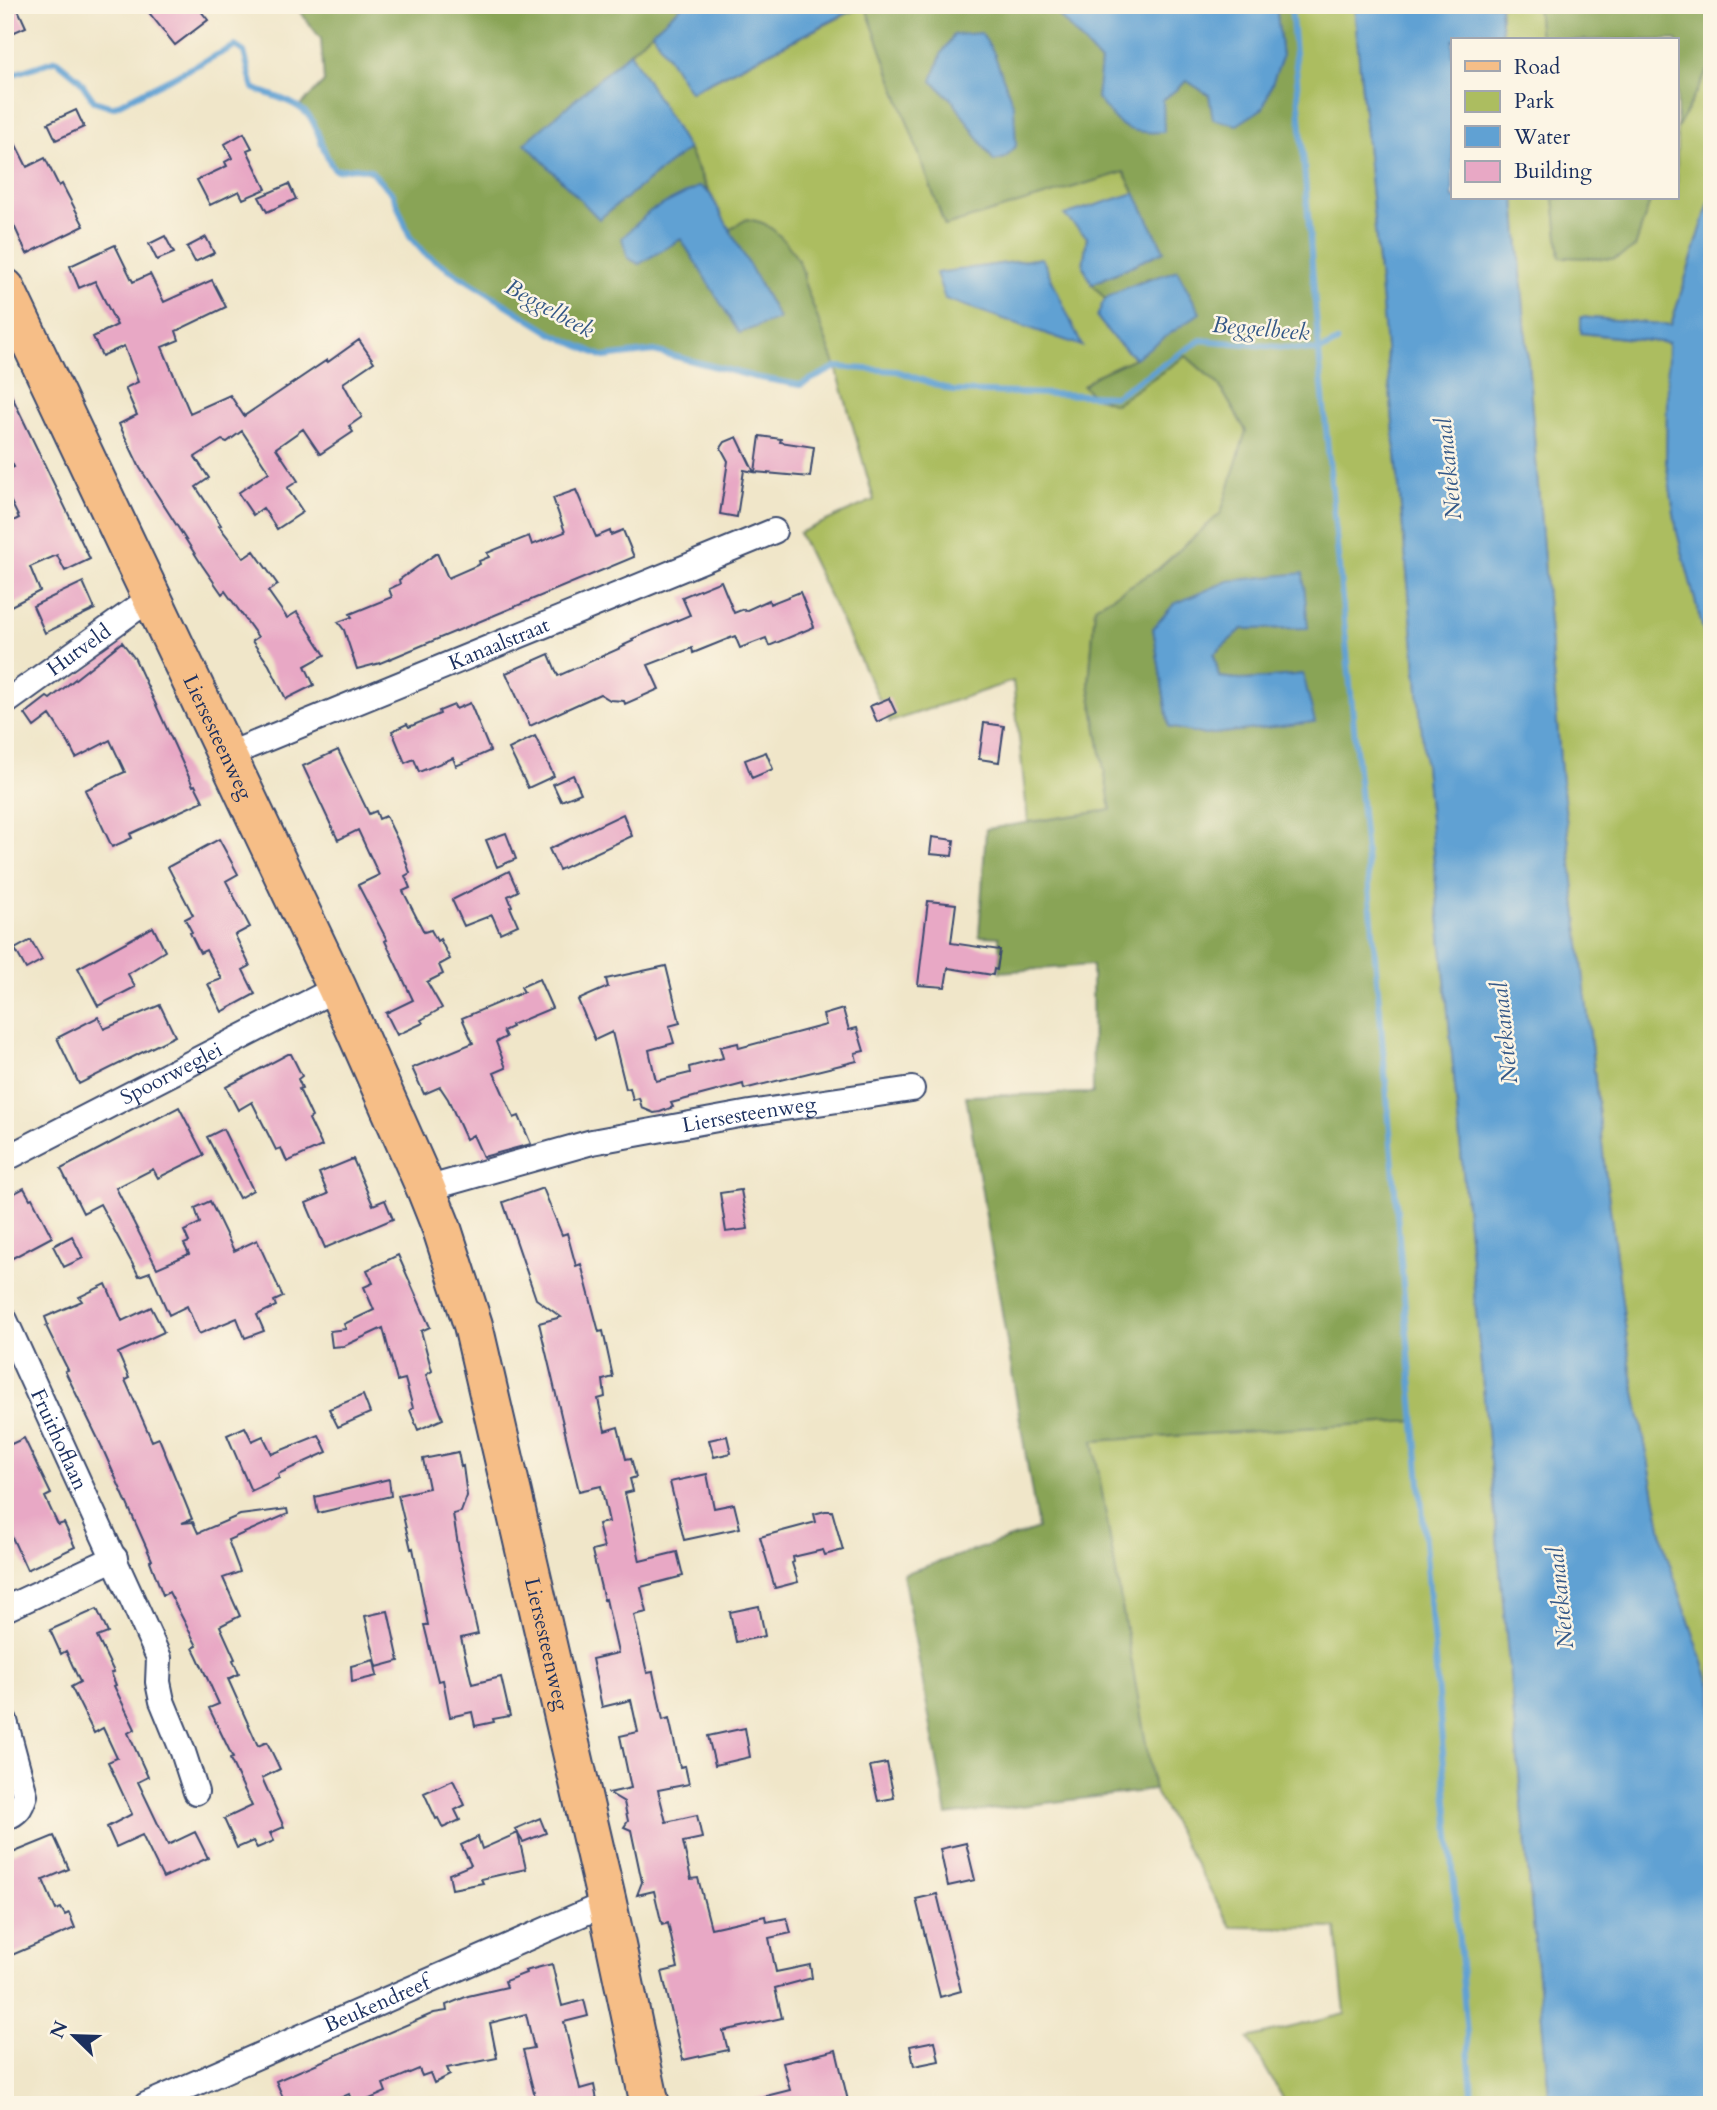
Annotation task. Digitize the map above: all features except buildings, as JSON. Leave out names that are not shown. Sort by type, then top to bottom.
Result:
[{"type":"main road","name":"Liersesteenweg","points":[[5,288],[337,988],[442,1229],[473,1325],[485,1419],[607,1902],[650,2105]]},
{"type":"street","name":"Kanaalstraat","points":[[225,756],[774,531]]},
{"type":"street","name":"Hutveld","points":[[5,703],[152,597]]},
{"type":"street","name":"Spoorweglei","points":[[5,1159],[337,988]]},
{"type":"street","name":"Liersesteenweg","points":[[426,1189],[603,1140],[750,1113],[912,1089]]},
{"type":"street","name":"Fruithoflaan","points":[[5,1321],[159,1658],[158,1682],[162,1701],[196,1792]]},
{"type":"street","points":[[5,1609],[115,1558]]},
{"type":"street","points":[[5,1721],[25,1795],[22,1807],[5,1818]]},
{"type":"street","name":"Beukendreef","points":[[146,2105],[607,1902]]},
{"type":"green space","points":[[295,5],[683,5],[526,143],[599,219],[688,149],[709,194],[699,187],[639,264],[681,239],[740,333],[779,318],[729,230],[747,219],[766,225],[781,237],[801,267],[804,282],[836,367],[800,385],[755,377],[654,351],[604,357],[553,334],[441,266],[412,240],[395,199],[381,180],[360,170],[335,170],[329,162],[312,122],[299,107],[324,82],[321,39]]},
{"type":"green space","points":[[865,5],[945,226],[1124,172],[1135,193],[1065,215],[1087,237],[1083,266],[1092,284],[1105,299],[1097,317],[1114,339],[1135,358],[1095,376],[1115,404],[1186,356],[1219,385],[1246,431],[1221,513],[1158,569],[1095,607],[1089,684],[1111,810],[1028,822],[1013,681],[890,722],[799,533],[874,500],[836,367],[804,282],[804,273],[747,219],[729,230],[688,149],[630,52],[652,32],[691,92]],"holes":[[[1041,258],[1081,346],[936,273]]]},
{"type":"green space","points":[[865,5],[1066,5],[1059,16],[1101,62],[1097,99],[1163,100],[1187,81],[1209,95],[1282,57],[1276,5],[1291,5],[1320,364],[1359,774],[1414,1421],[1093,1441],[1154,1790],[947,1815],[903,1574],[1038,1529],[966,1096],[1093,1093],[1092,965],[1000,972],[999,937],[979,936],[986,829],[1111,810],[1089,684],[1095,607],[1158,569],[1221,513],[1246,431],[1219,385],[1186,356],[1115,404],[1095,397],[1083,386],[1095,376],[1135,358],[1177,270],[1162,277],[1148,278],[1105,299],[1092,284],[1164,251],[1124,172],[945,226]],"holes":[[[954,35],[993,160],[953,101],[932,81],[942,53]],[[1153,628],[1308,628],[1242,629],[1214,654],[1219,677],[1246,680],[1303,674],[1314,722],[1205,735],[1169,727]]]},
{"type":"green space","points":[[1291,5],[1354,5],[1550,2105],[1287,2105],[1248,2038],[1345,2014],[1336,1928],[1231,1927],[1154,1790],[1093,1441],[1414,1421],[1371,908],[1320,364]]},
{"type":"green space","points":[[1500,5],[1537,5],[1540,38],[1502,38]]},
{"type":"green space","points":[[1537,5],[1712,5],[1712,63],[1678,126],[1678,38],[1540,38]]},
{"type":"green space","points":[[1712,63],[1712,193],[1671,325],[1581,317],[1582,333],[1668,343],[1666,461],[1677,532],[1712,664],[1712,1689],[1666,1553],[1631,1371],[1605,1170],[1561,772],[1515,200],[1554,200],[1560,257],[1635,247],[1650,200],[1678,200],[1678,126]]},
{"type":"green space","points":[[1554,200],[1650,200],[1635,247],[1626,253],[1614,259],[1560,257]]},
{"type":"water","points":[[683,5],[863,5],[690,92],[652,32]]},
{"type":"water","points":[[1066,5],[1276,5],[1282,57],[1263,108],[1237,125],[1213,119],[1209,95],[1187,81],[1163,100],[1164,132],[1140,132],[1125,127],[1097,98],[1101,62],[1059,16]]},
{"type":"water","name":"Netekanaal","points":[[1354,5],[1500,5],[1502,38],[1451,38],[1451,200],[1515,200],[1561,772],[1605,1170],[1631,1371],[1666,1553],[1712,1689],[1712,2105],[1550,2105]]},
{"type":"water","points":[[981,33],[993,51],[1014,107],[1016,146],[1005,158],[994,161],[953,101],[932,81],[942,53],[954,35]]},
{"type":"water","points":[[630,52],[688,149],[599,219],[525,143]]},
{"type":"water","points":[[700,186],[710,194],[779,319],[739,333],[681,239],[639,264],[628,258],[622,238],[650,211]]},
{"type":"water","points":[[1135,193],[1164,251],[1092,284],[1083,266],[1087,237],[1064,215]]},
{"type":"water","points":[[1712,193],[1712,664],[1677,532],[1666,461],[1668,343],[1581,333],[1581,317],[1671,325]]},
{"type":"water","points":[[1042,258],[1082,346],[945,299],[936,273]]},
{"type":"water","points":[[1177,270],[1200,313],[1135,358],[1114,339],[1097,317],[1102,304],[1117,292]]},
{"type":"water","points":[[1303,573],[1308,628],[1242,629],[1214,654],[1219,677],[1246,680],[1303,674],[1315,722],[1205,735],[1169,727],[1153,628],[1174,604],[1228,581]]},
{"type":"waterway","points":[[1291,5],[1320,364],[1371,908],[1473,2105]]},
{"type":"waterway","name":"Beggelbeek","points":[[5,77],[56,60],[78,78],[94,101],[113,107],[235,46],[244,52],[253,88],[293,104],[312,120],[335,170],[370,170],[393,194],[410,237],[425,254],[553,334],[604,357],[654,351],[755,377],[800,385],[836,367],[897,371],[953,391],[1115,396],[1201,340],[1320,351],[1337,342]]}]
